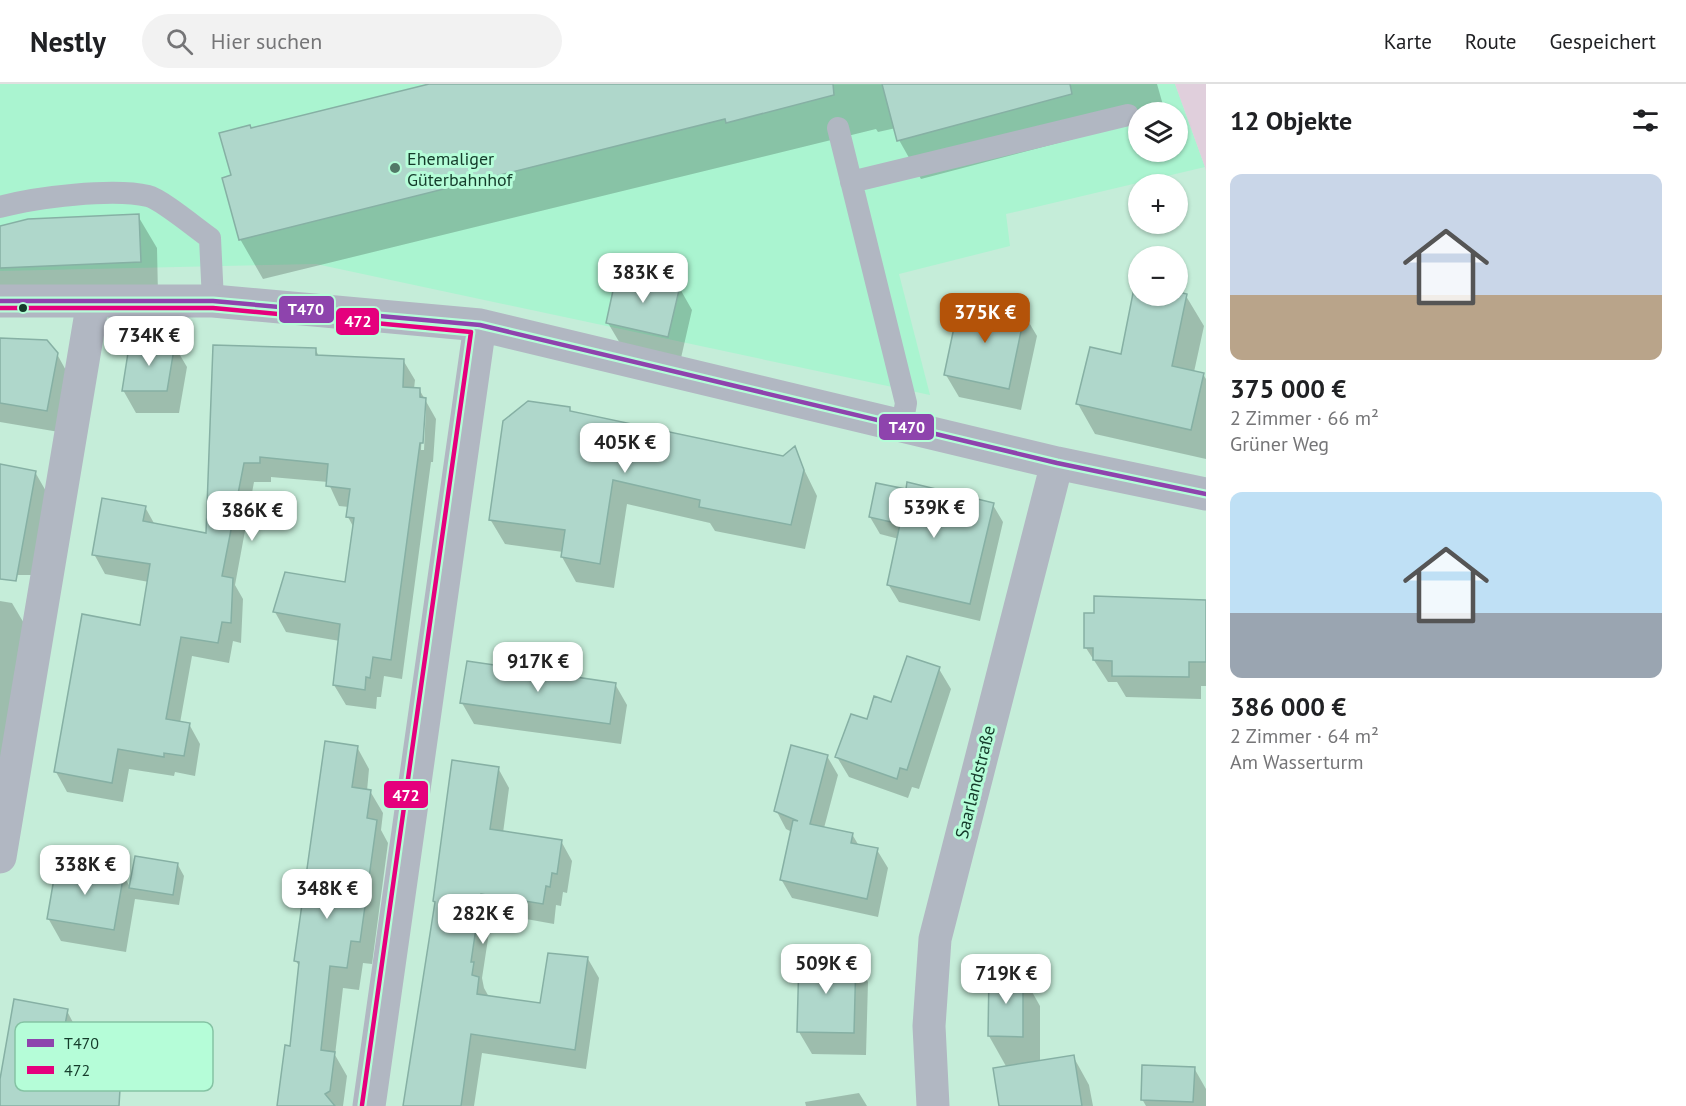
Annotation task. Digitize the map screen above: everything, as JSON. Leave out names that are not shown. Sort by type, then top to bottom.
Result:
[{"type":"street","points":[[0,857],[93,301]]},
{"type":"street","points":[[0,302],[213,301],[480,326],[1057,463],[1206,494]]},
{"type":"street","points":[[369,1106],[480,326]]},
{"type":"street","name":"Saarlandstraße","points":[[933,1106],[929,1026],[935,939],[1057,463]]},
{"type":"lane","points":[[851,182],[1128,115]]},
{"type":"lane","points":[[838,128],[906,403],[902,426]]},
{"type":"lane","points":[[0,207],[29,199],[99,195],[150,196],[210,238],[213,301]]},
{"type":"shaded area","points":[[0,84],[1175,84],[1182,102],[1128,102],[1128,162],[1188,162],[1188,120],[1205,167],[1175,174],[1128,174],[1128,185],[1006,214],[1010,246],[899,274],[930,395],[316,264],[0,271]]},
{"type":"shaded area","points":[[1175,84],[1206,84],[1206,171],[1188,120],[1188,102],[1182,102]]},
{"type":"building","name":"Ehemaliger Güterbahnhof","points":[[429,84],[833,84],[834,95],[726,123],[725,119],[239,240],[222,178],[231,175],[219,133],[250,125],[251,128]]},
{"type":"building","points":[[882,84],[1070,84],[1072,94],[897,141]]},
{"type":"building","points":[[139,214],[141,262],[0,268],[0,226],[28,219]]},
{"type":"building","points":[[617,272],[680,286],[668,337],[606,323]]},
{"type":"building","points":[[960,299],[1025,312],[1009,389],[944,375]]},
{"type":"building","points":[[1130,306],[1184,306],[1172,366],[1204,373],[1191,430],[1076,404],[1090,347],[1121,354]]},
{"type":"building","points":[[0,338],[47,340],[58,353],[47,411],[0,403]]},
{"type":"building","points":[[141,342],[175,343],[167,391],[122,391],[128,353]]},
{"type":"building","points":[[213,345],[316,348],[316,355],[404,359],[403,387],[420,388],[420,397],[426,398],[423,443],[420,443],[391,660],[373,657],[370,678],[366,677],[365,690],[333,685],[340,624],[273,612],[285,572],[345,582],[354,518],[346,517],[350,489],[326,486],[328,464],[260,457],[260,463],[244,463],[222,576],[233,578],[231,623],[222,622],[218,643],[181,637],[166,719],[190,723],[184,756],[164,753],[164,757],[118,749],[112,783],[54,772],[82,614],[140,625],[150,564],[92,555],[102,498],[146,506],[143,521],[206,533]]},
{"type":"building","points":[[528,401],[570,407],[570,411],[783,456],[795,446],[804,470],[791,525],[699,507],[700,500],[613,480],[600,564],[561,557],[565,530],[489,520],[503,421]]},
{"type":"building","points":[[0,464],[36,471],[16,581],[0,579]]},
{"type":"building","points":[[907,482],[994,503],[970,604],[887,585],[900,524],[869,517],[876,483],[906,489]]},
{"type":"building","points":[[1094,596],[1206,600],[1206,662],[1189,662],[1189,677],[1112,676],[1112,661],[1093,660],[1093,648],[1084,648],[1084,613],[1094,613]]},
{"type":"building","points":[[907,656],[940,667],[907,770],[900,768],[897,779],[835,757],[851,714],[867,719],[874,696],[891,702]]},
{"type":"building","points":[[467,661],[616,683],[610,724],[460,703]]},
{"type":"building","points":[[325,741],[358,746],[352,787],[371,790],[367,818],[377,820],[360,942],[351,941],[347,968],[330,966],[321,1050],[335,1052],[330,1091],[325,1094],[335,1106],[277,1106],[285,1045],[290,1046],[299,962],[294,961]]},
{"type":"building","points":[[791,745],[828,755],[810,824],[853,833],[851,843],[878,848],[867,899],[780,880],[793,820],[798,821],[774,811]]},
{"type":"building","points":[[452,760],[499,767],[490,829],[562,840],[557,874],[552,873],[550,887],[546,886],[543,904],[481,894],[471,962],[474,962],[472,975],[479,977],[477,994],[540,1003],[548,953],[588,957],[575,1050],[471,1034],[461,1106],[403,1106],[435,902],[433,901]]},
{"type":"building","points":[[135,856],[178,863],[173,895],[129,888]]},
{"type":"building","points":[[57,861],[124,873],[114,930],[47,919]]},
{"type":"building","points":[[799,957],[856,958],[854,1033],[797,1032]]},
{"type":"building","points":[[989,973],[1023,973],[1023,1037],[988,1036]]},
{"type":"building","points":[[14,999],[68,1009],[66,1022],[15,1022],[15,1091],[120,1091],[119,1106],[0,1106],[0,1079]]},
{"type":"building","points":[[1074,1055],[1082,1106],[999,1106],[993,1068]]},
{"type":"building","points":[[1142,1065],[1195,1067],[1193,1102],[1141,1100]]},
{"type":"transit line","name":"T470","points":[[0,301],[213,301],[480,325],[1057,463],[1206,494]]},
{"type":"transit line","name":"472","points":[[0,308],[213,308],[471,332],[362,1105]]},
{"type":"place","name":"Ehemaliger Güterbahnhof","points":[[395,168]]}]
